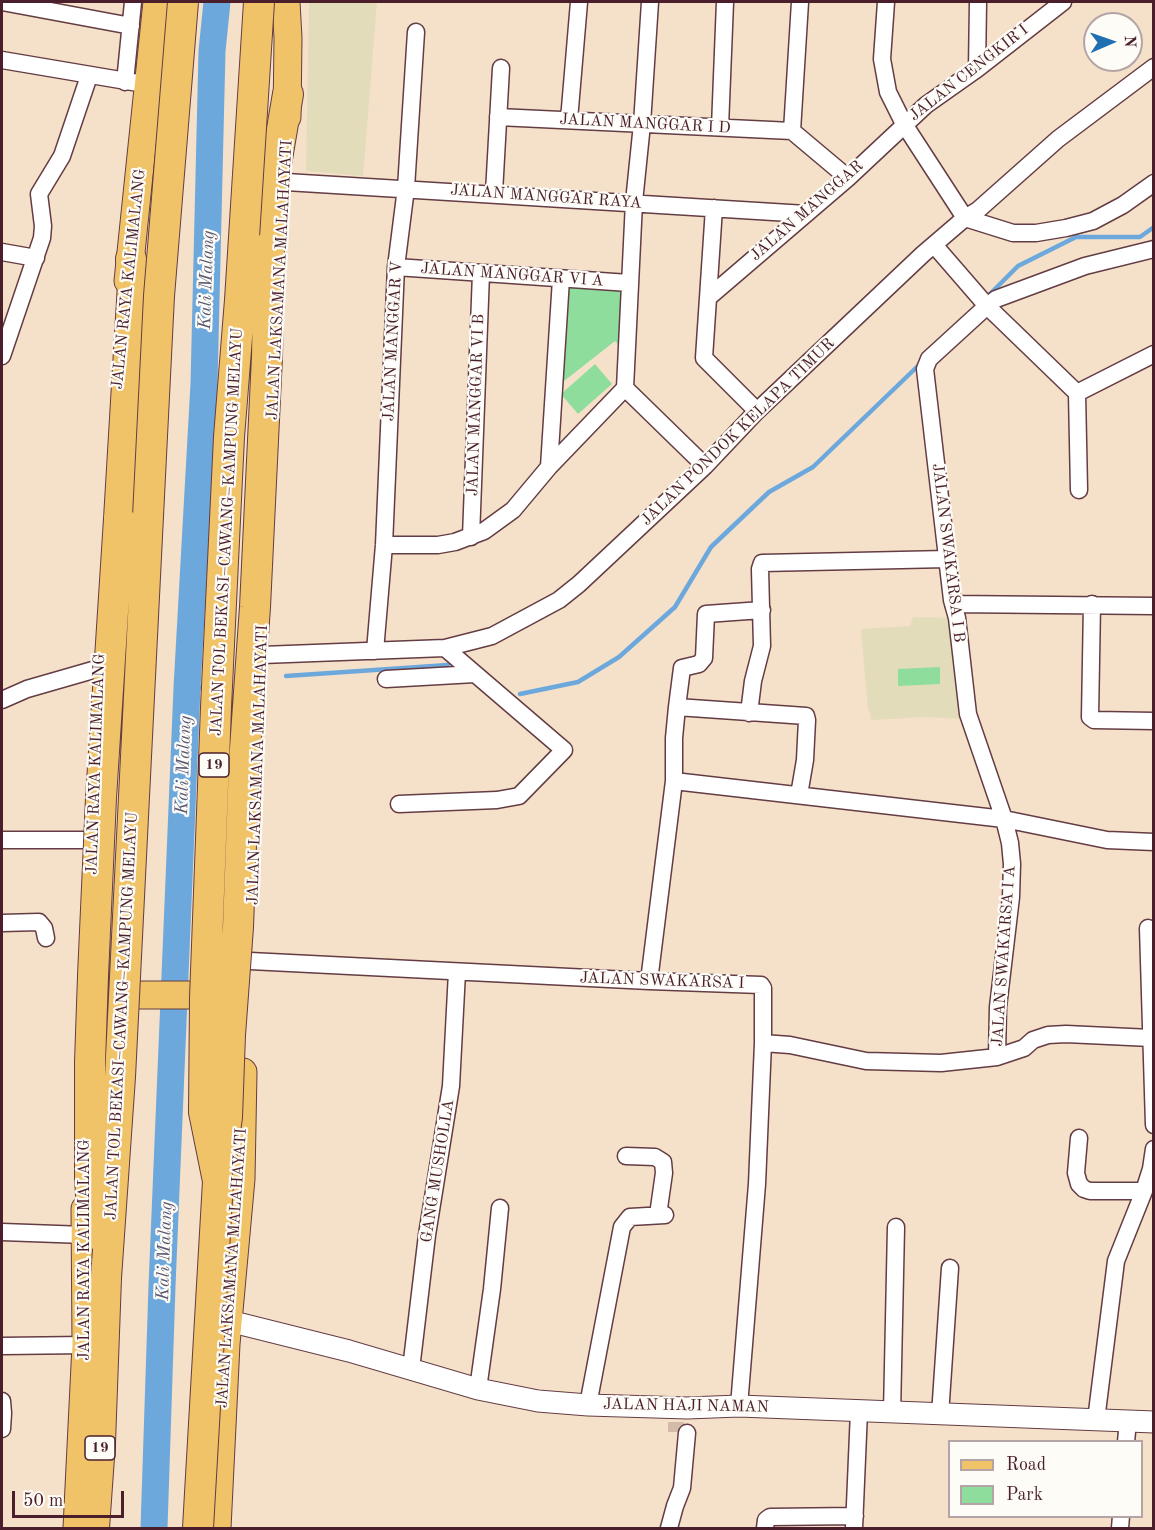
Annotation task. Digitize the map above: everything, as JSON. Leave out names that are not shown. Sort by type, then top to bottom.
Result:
[{"type":"highway","name":"JALAN TOL BEKASI–CAWANG–KAMPUNG MELAYU","points":[[94,1528],[100,1443],[106,1278],[120,1077],[159,296],[183,2]]},
{"type":"highway","name":"JALAN TOL BEKASI–CAWANG–KAMPUNG MELAYU","points":[[198,1528],[218,1181],[204,1112],[205,998],[229,437],[259,2]]},
{"type":"highway","points":[[218,1181],[227,1117],[238,927],[244,763],[255,607],[266,369],[269,247],[274,176],[288,94]]},
{"type":"highway","points":[[106,1278],[93,1223],[90,1179],[90,1062],[102,786],[133,284],[130,259]]},
{"type":"main road","name":"JALAN RAYA KALIMALANG","points":[[77,1528],[86,1345],[85,995],[94,840],[100,668],[111,459],[130,259],[137,83],[157,2]]},
{"type":"main road","name":"JALAN LAKSAMANA MALAHAYATI","points":[[217,1528],[226,1344],[241,1179],[240,995],[250,961],[262,655],[286,182],[288,94],[285,2]]},
{"type":"main road","points":[[85,995],[240,995]]},
{"type":"street","points":[[3,2],[131,26]]},
{"type":"street","points":[[2,60],[137,83],[131,26],[133,2]]},
{"type":"street","points":[[569,120],[579,2]]},
{"type":"street","points":[[384,545],[438,545],[471,537],[484,531],[513,510],[549,467],[626,388],[634,202],[650,2]]},
{"type":"street","points":[[720,127],[725,2]]},
{"type":"street","points":[[800,2],[792,131],[848,178]]},
{"type":"street","points":[[886,2],[882,59],[888,92],[904,124],[965,218],[1013,232],[1036,233],[1066,228],[1093,220],[1123,205],[1154,183]]},
{"type":"street","points":[[977,69],[978,2]]},
{"type":"street","name":"JALAN CENGKIR I","points":[[904,124],[1063,2]]},
{"type":"street","name":"JALAN MANGGAR V","points":[[375,651],[384,545],[396,267],[406,188],[416,32]]},
{"type":"street","name":"JALAN PONDOK KELAPA TIMUR","points":[[262,655],[445,648],[492,636],[559,600],[705,466],[757,411],[923,254],[965,218],[978,210],[1058,139],[1154,67]]},
{"type":"street","points":[[494,193],[501,68]]},
{"type":"street","points":[[2,356],[43,231],[39,194],[62,156],[89,76]]},
{"type":"street","name":"JALAN MANGGAR I D","points":[[498,117],[792,131]]},
{"type":"street","name":"JALAN MANGGAR","points":[[709,297],[848,178],[904,124]]},
{"type":"street","name":"JALAN MANGGAR RAYA","points":[[286,182],[806,214]]},
{"type":"street","points":[[714,208],[704,358],[757,411]]},
{"type":"street","points":[[935,246],[968,285],[989,303],[1077,393],[1078,490]]},
{"type":"street","points":[[989,303],[1085,266],[1154,249]]},
{"type":"street","points":[[2,252],[36,258]]},
{"type":"street","name":"JALAN MANGGAR VI A","points":[[396,267],[629,283]]},
{"type":"street","name":"JALAN MANGGAR VI B","points":[[471,537],[481,273]]},
{"type":"street","points":[[549,467],[561,279]]},
{"type":"street","name":"JALAN SWAKARSA I B","points":[[989,303],[930,359],[925,369],[947,559],[970,723],[1004,819]]},
{"type":"street","points":[[1077,393],[1154,354]]},
{"type":"street","points":[[626,388],[705,466]]},
{"type":"street","points":[[749,713],[753,681],[762,646],[761,565],[764,563],[947,559]]},
{"type":"street","points":[[953,604],[1154,606]]},
{"type":"street","points":[[1092,604],[1090,717],[1094,720],[1154,721]]},
{"type":"street","points":[[649,981],[674,781],[674,738],[682,668],[699,664],[704,658],[706,614],[762,610]]},
{"type":"street","points":[[399,804],[497,800],[519,796],[564,750],[445,648]]},
{"type":"street","points":[[2,700],[27,689],[100,668]]},
{"type":"street","points":[[386,679],[475,674]]},
{"type":"street","points":[[677,707],[807,717],[805,760],[798,795]]},
{"type":"street","points":[[674,781],[1004,819],[1107,840],[1154,842]]},
{"type":"street","name":"JALAN SWAKARSA I A","points":[[997,1057],[1000,986],[1012,880],[1010,843],[1004,819]]},
{"type":"street","points":[[2,840],[94,840]]},
{"type":"street","points":[[2,922],[39,922],[44,928],[46,938]]},
{"type":"street","points":[[1148,928],[1154,1125]]},
{"type":"street","name":"JALAN SWAKARSA I","points":[[250,961],[761,985],[763,988],[763,1043],[756,1196],[740,1406]]},
{"type":"street","name":"GANG MUSHOLLA","points":[[411,1369],[427,1235],[451,1086],[457,972]]},
{"type":"street","name":"JALAN SWAKARSA I A","points":[[763,1043],[790,1045],[838,1057],[887,1063],[941,1063],[997,1057],[1024,1048],[1034,1040],[1048,1035],[1151,1038]]},
{"type":"street","points":[[1079,1138],[1076,1173],[1079,1184],[1084,1189],[1144,1191]]},
{"type":"street","points":[[1096,1420],[1116,1261],[1152,1169],[1154,1149]]},
{"type":"street","points":[[588,1405],[622,1227],[630,1217],[661,1215],[663,1161],[655,1157],[626,1156]]},
{"type":"street","points":[[478,1389],[492,1289],[500,1208]]},
{"type":"street","points":[[892,1413],[896,1227]]},
{"type":"street","points":[[2,1232],[86,1235]]},
{"type":"street","points":[[940,1415],[950,1268]]},
{"type":"street","name":"JALAN HAJI NAMAN","points":[[229,1321],[329,1345],[478,1389],[538,1401],[588,1405],[681,1421],[740,1406],[1096,1420],[1127,1431],[1154,1422]]},
{"type":"street","points":[[2,1346],[86,1345]]},
{"type":"street","points":[[2,1401],[2,1429]]},
{"type":"street","points":[[765,1528],[766,1520],[770,1517],[854,1522],[859,1411]]},
{"type":"street","points":[[669,1528],[675,1506],[672,1487],[681,1421]]},
{"type":"shaded area","points":[[309,2],[377,2],[363,176],[306,171]]},
{"type":"shaded area","points":[[913,617],[955,618],[962,719],[926,717],[871,720],[870,711],[868,711],[861,629],[910,626]]},
{"type":"green space","points":[[565,283],[637,288],[632,358],[615,341],[559,385]]},
{"type":"green space","points":[[595,364],[612,384],[578,414],[561,394]]},
{"type":"green space","points":[[940,667],[940,684],[898,686],[898,669]]},
{"type":"waterway","name":"Kali Malang","points":[[154,1528],[187,688],[204,384],[212,51],[217,2]]},
{"type":"waterway","points":[[990,294],[1018,266],[1076,237],[1140,237],[1154,227]]},
{"type":"waterway","points":[[520,694],[578,682],[619,657],[675,607],[711,547],[769,492],[813,467],[920,364]]},
{"type":"waterway","points":[[286,676],[448,665]]},
{"type":"waterway","points":[[187,688],[208,688]]},
{"type":"tunnel","points":[[676,1422],[676,1432]]}]
